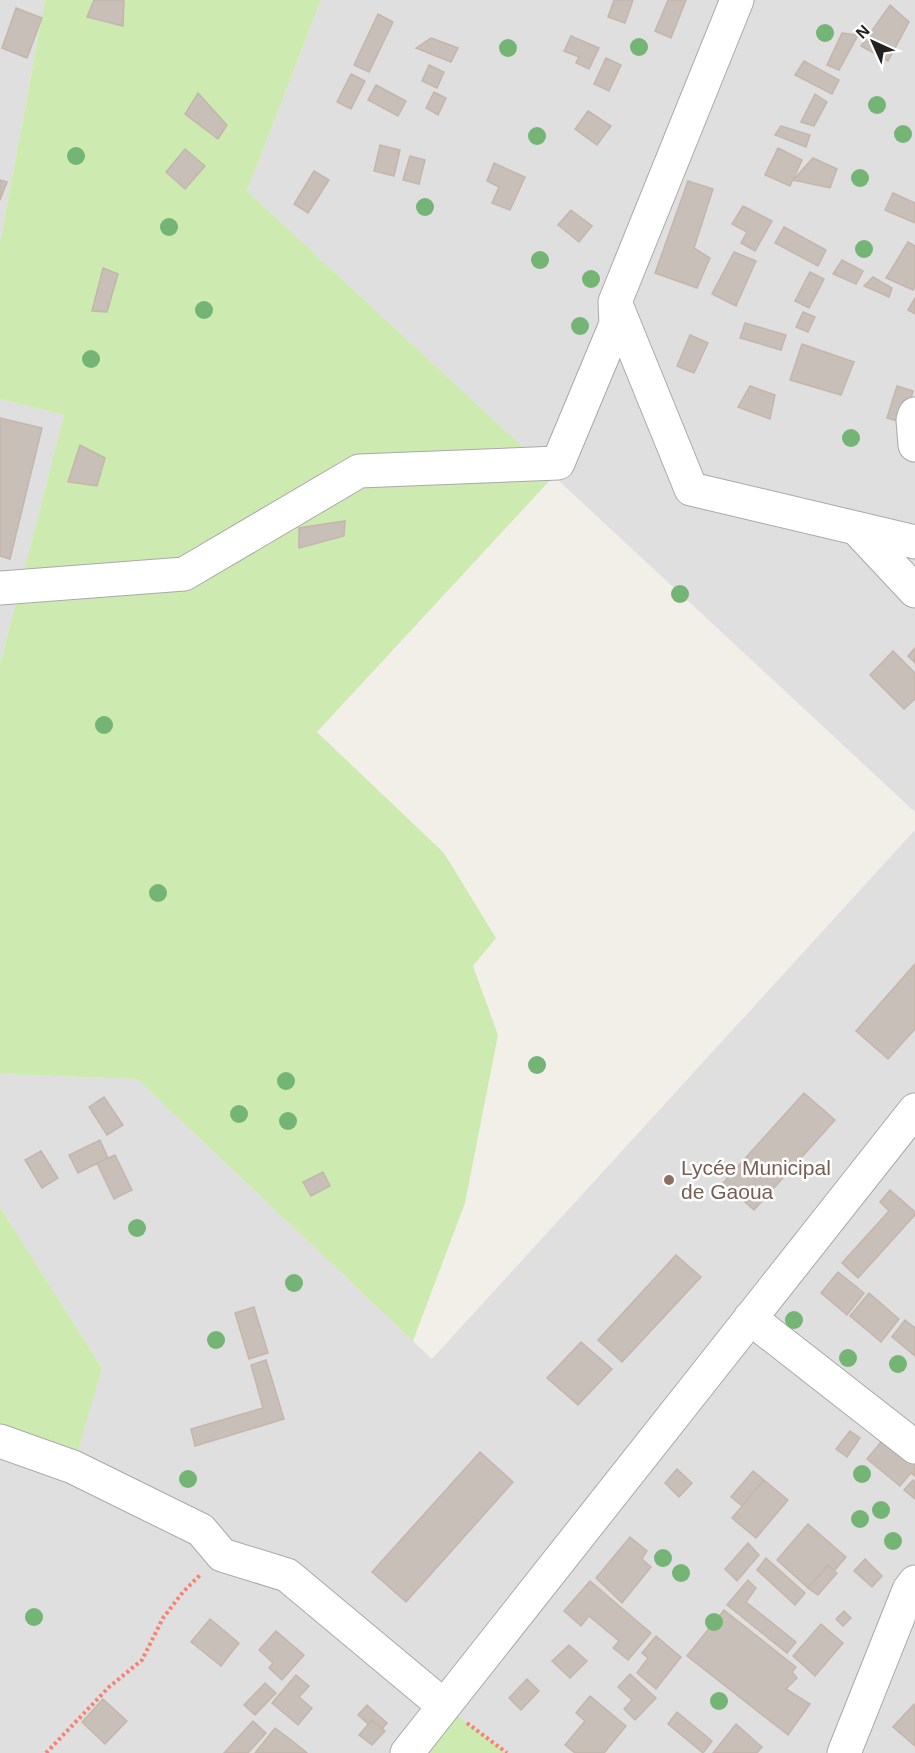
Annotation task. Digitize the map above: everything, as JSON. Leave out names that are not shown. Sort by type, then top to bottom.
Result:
[{"type":"street","points":[[0,588],[184,574],[359,471],[558,463],[616,324],[615,302],[737,0]]},
{"type":"street","points":[[615,302],[691,489],[915,542]]},
{"type":"street","points":[[915,414],[913,420],[915,445]]},
{"type":"street","points":[[857,529],[915,591]]},
{"type":"street","points":[[407,1753],[915,1110]]},
{"type":"street","points":[[750,1318],[915,1448]]},
{"type":"street","points":[[0,1441],[73,1467],[201,1530],[222,1555],[287,1575],[444,1706]]},
{"type":"street","points":[[844,1753],[909,1590],[915,1582]]},
{"type":"path","points":[[46,1753],[109,1686],[142,1660],[163,1617],[183,1592],[222,1555]]},
{"type":"path","points":[[444,1706],[507,1753]]},
{"type":"shaded area","points":[[0,0],[45,0],[0,243]]},
{"type":"shaded area","points":[[321,0],[915,0],[915,812],[247,191]]},
{"type":"shaded area","points":[[0,399],[64,415],[0,664]]},
{"type":"shaded area","points":[[915,830],[915,1753],[0,1753],[0,1441],[102,1368],[0,1207],[0,1074],[137,1079],[432,1359]]},
{"type":"green space","points":[[45,0],[321,0],[247,191],[554,476],[317,732],[444,853],[496,938],[473,966],[498,1035],[465,1203],[413,1341],[137,1079],[0,1074],[0,664],[64,415],[0,399],[0,243]]},
{"type":"green space","points":[[0,1207],[102,1368],[73,1467],[0,1441]]},
{"type":"green space","points":[[444,1706],[507,1753],[407,1753]]},
{"type":"building","points":[[94,0],[124,0],[123,26],[87,17]]},
{"type":"building","points":[[614,0],[633,0],[625,23],[608,17]]},
{"type":"building","points":[[668,0],[686,0],[671,38],[655,31]]},
{"type":"building","points":[[890,5],[909,22],[888,61],[861,46]]},
{"type":"building","points":[[16,8],[42,18],[27,58],[2,48]]},
{"type":"building","points":[[378,14],[393,22],[369,72],[354,65]]},
{"type":"building","points":[[842,33],[858,35],[839,70],[827,65]]},
{"type":"building","points":[[571,36],[599,48],[589,69],[576,63],[579,57],[564,51]]},
{"type":"building","points":[[431,38],[458,48],[451,62],[416,48]]},
{"type":"building","points":[[606,58],[621,65],[609,91],[594,84]]},
{"type":"building","points":[[804,61],[839,80],[832,94],[795,75]]},
{"type":"building","points":[[429,65],[444,72],[437,88],[422,81]]},
{"type":"building","points":[[351,74],[365,81],[351,109],[337,102]]},
{"type":"building","points":[[376,85],[406,101],[398,116],[368,100]]},
{"type":"building","points":[[434,92],[446,98],[438,115],[426,108]]},
{"type":"building","points":[[198,93],[227,125],[218,139],[185,114]]},
{"type":"building","points":[[815,94],[827,102],[814,126],[801,122]]},
{"type":"building","points":[[588,111],[611,126],[597,145],[575,129]]},
{"type":"building","points":[[781,126],[810,135],[806,147],[775,135]]},
{"type":"building","points":[[380,145],[400,150],[394,176],[374,171]]},
{"type":"building","points":[[778,148],[802,160],[790,186],[765,175]]},
{"type":"building","points":[[185,149],[205,166],[185,189],[166,172]]},
{"type":"building","points":[[410,156],[425,160],[419,184],[403,180]]},
{"type":"building","points":[[813,158],[837,169],[830,188],[793,180]]},
{"type":"building","points":[[494,163],[525,177],[510,210],[492,203],[499,187],[487,181]]},
{"type":"building","points":[[314,171],[329,180],[308,213],[294,204]]},
{"type":"building","points":[[0,180],[7,182],[0,200]]},
{"type":"building","points":[[688,181],[713,189],[694,248],[710,258],[697,288],[655,273]]},
{"type":"building","points":[[893,193],[915,203],[915,223],[885,210]]},
{"type":"building","points":[[743,206],[772,221],[755,251],[741,243],[747,232],[732,224]]},
{"type":"building","points":[[571,210],[592,226],[579,242],[558,225]]},
{"type":"building","points":[[784,227],[826,250],[818,266],[775,243]]},
{"type":"building","points":[[908,242],[915,246],[915,287],[913,290],[886,278]]},
{"type":"building","points":[[734,252],[756,261],[736,306],[712,294]]},
{"type":"building","points":[[842,260],[863,271],[856,284],[833,274]]},
{"type":"building","points":[[103,268],[118,274],[107,312],[92,311]]},
{"type":"building","points":[[810,272],[824,279],[809,308],[795,301]]},
{"type":"building","points":[[873,277],[892,288],[889,297],[864,286]]},
{"type":"building","points":[[915,298],[915,314],[908,310]]},
{"type":"building","points":[[803,312],[815,317],[808,332],[796,327]]},
{"type":"building","points":[[745,323],[786,335],[781,350],[740,338]]},
{"type":"building","points":[[690,335],[708,343],[694,373],[677,366]]},
{"type":"building","points":[[802,344],[854,362],[841,395],[790,380]]},
{"type":"building","points":[[750,386],[775,395],[770,419],[738,407]]},
{"type":"building","points":[[897,386],[913,391],[904,423],[887,418]]},
{"type":"building","points":[[0,418],[42,428],[10,559],[0,556]]},
{"type":"building","points":[[80,445],[105,458],[97,486],[68,482]]},
{"type":"building","points":[[345,521],[344,536],[299,548],[299,528]]},
{"type":"building","points":[[915,648],[915,663],[908,656]]},
{"type":"building","points":[[893,651],[915,673],[915,699],[904,709],[870,675]]},
{"type":"building","points":[[915,964],[915,1029],[888,1059],[856,1031]]},
{"type":"building","points":[[804,1093],[835,1120],[754,1210],[723,1183]]},
{"type":"building","points":[[104,1097],[123,1125],[107,1135],[89,1107]]},
{"type":"building","points":[[100,1140],[108,1158],[78,1173],[69,1155]]},
{"type":"building","points":[[41,1151],[58,1178],[42,1188],[25,1160]]},
{"type":"building","points":[[115,1155],[132,1190],[114,1199],[97,1163]]},
{"type":"building","points":[[323,1172],[330,1186],[311,1196],[303,1182]]},
{"type":"building","points":[[890,1190],[915,1212],[915,1215],[858,1278],[842,1263],[889,1211],[880,1202]]},
{"type":"building","points":[[676,1255],[701,1277],[622,1362],[598,1340]]},
{"type":"building","points":[[838,1272],[864,1293],[847,1315],[821,1293]]},
{"type":"building","points":[[869,1293],[899,1319],[881,1342],[850,1316]]},
{"type":"building","points":[[254,1307],[268,1353],[249,1359],[235,1313]]},
{"type":"building","points":[[905,1320],[915,1328],[915,1356],[892,1337]]},
{"type":"building","points":[[581,1342],[612,1369],[578,1405],[547,1378]]},
{"type":"building","points":[[266,1360],[284,1419],[195,1446],[191,1429],[263,1408],[251,1365]]},
{"type":"building","points":[[850,1431],[860,1438],[847,1457],[836,1449]]},
{"type":"building","points":[[885,1437],[915,1462],[915,1476],[911,1473],[900,1486],[867,1459]]},
{"type":"building","points":[[480,1452],[513,1482],[406,1602],[372,1572]]},
{"type":"building","points":[[677,1469],[692,1483],[679,1497],[665,1483]]},
{"type":"building","points":[[753,1471],[764,1480],[742,1506],[731,1497]]},
{"type":"building","points":[[764,1480],[788,1500],[756,1538],[732,1518]]},
{"type":"building","points":[[913,1480],[915,1482],[915,1499],[904,1490]]},
{"type":"building","points":[[808,1524],[846,1557],[834,1571],[828,1565],[808,1588],[777,1560]]},
{"type":"building","points":[[630,1537],[647,1551],[642,1559],[651,1567],[622,1603],[596,1578]]},
{"type":"building","points":[[748,1543],[759,1555],[737,1581],[725,1569]]},
{"type":"building","points":[[766,1558],[805,1593],[795,1605],[757,1570]]},
{"type":"building","points":[[865,1559],[882,1576],[872,1587],[854,1571]]},
{"type":"building","points":[[828,1565],[837,1573],[818,1595],[808,1588]]},
{"type":"building","points":[[748,1580],[756,1588],[746,1602],[796,1642],[787,1653],[727,1605]]},
{"type":"building","points":[[590,1581],[651,1633],[628,1660],[613,1648],[619,1641],[589,1616],[581,1626],[564,1611]]},
{"type":"building","points":[[724,1610],[796,1667],[792,1672],[797,1678],[786,1689],[810,1704],[788,1735],[687,1656]]},
{"type":"building","points":[[844,1611],[851,1618],[843,1626],[836,1619]]},
{"type":"building","points":[[210,1619],[239,1643],[221,1666],[191,1642]]},
{"type":"building","points":[[821,1624],[843,1643],[815,1676],[793,1656]]},
{"type":"building","points":[[276,1631],[304,1655],[282,1680],[269,1668],[273,1663],[259,1650]]},
{"type":"building","points":[[656,1636],[681,1657],[656,1689],[637,1673],[648,1658],[642,1653]]},
{"type":"building","points":[[569,1645],[587,1661],[570,1678],[552,1661]]},
{"type":"building","points":[[630,1674],[656,1698],[635,1720],[624,1709],[632,1700],[618,1687]]},
{"type":"building","points":[[296,1675],[309,1686],[299,1697],[312,1708],[298,1725],[272,1703]]},
{"type":"building","points":[[527,1679],[539,1691],[521,1710],[509,1698]]},
{"type":"building","points":[[265,1683],[276,1693],[255,1715],[244,1705]]},
{"type":"building","points":[[590,1696],[626,1726],[604,1753],[575,1753],[565,1745],[585,1721],[576,1713]]},
{"type":"building","points":[[103,1699],[127,1721],[105,1744],[82,1722]]},
{"type":"building","points":[[367,1705],[387,1723],[382,1729],[372,1720],[368,1724],[358,1715]]},
{"type":"building","points":[[915,1705],[915,1746],[893,1727]]},
{"type":"building","points":[[677,1712],[712,1741],[703,1753],[668,1724]]},
{"type":"building","points":[[372,1720],[385,1731],[372,1745],[359,1735]]},
{"type":"building","points":[[253,1721],[266,1733],[248,1753],[224,1753]]},
{"type":"building","points":[[736,1724],[762,1747],[757,1753],[713,1753]]},
{"type":"building","points":[[275,1728],[290,1739],[307,1753],[255,1753]]},
{"type":"place","name":"Lycée Municipal de Gaoua","points":[[669,1180]]}]
